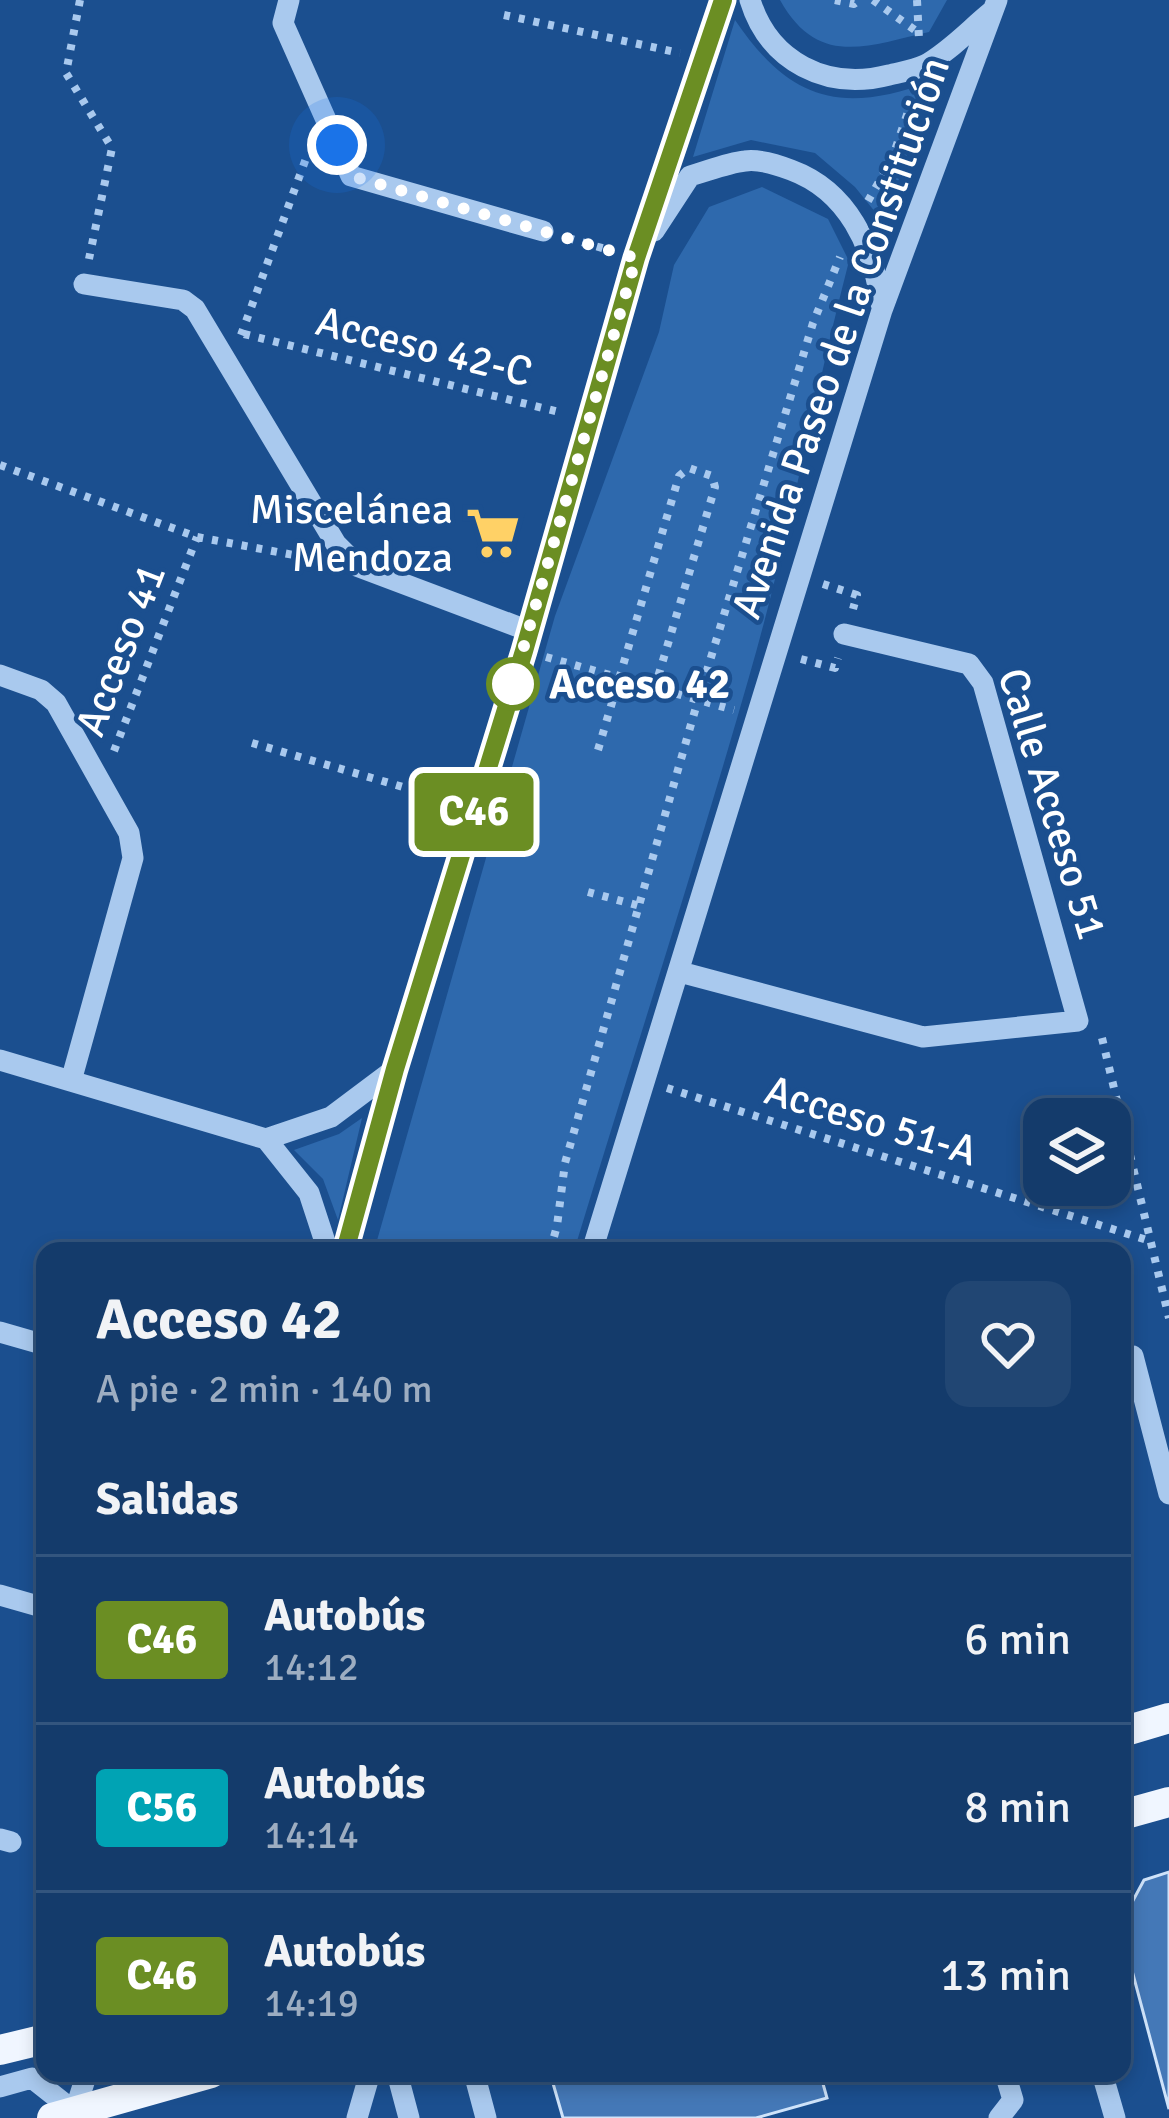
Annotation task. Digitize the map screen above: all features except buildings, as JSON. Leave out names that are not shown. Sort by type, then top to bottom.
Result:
[{"type":"main road","points":[[1131,1729],[1169,1718]]},
{"type":"main road","points":[[1131,1816],[1169,1802]]},
{"type":"main road","points":[[0,2050],[36,2040]]},
{"type":"main road","points":[[66,2116],[181,2082]]},
{"type":"street","points":[[289,0],[283,23],[351,176],[543,231]]},
{"type":"street","points":[[347,1242],[636,258],[723,0]]},
{"type":"street","points":[[750,0],[773,47],[803,68],[833,79],[871,80],[924,66],[996,4]]},
{"type":"street","name":"Avenida Paseo de la Constitución","points":[[595,1242],[882,310],[996,4]]},
{"type":"street","points":[[636,258],[690,176],[749,160],[814,179],[840,201],[856,224],[878,282],[882,310]]},
{"type":"street","points":[[84,284],[183,301],[195,309],[336,544],[358,567],[526,641]]},
{"type":"street","name":"Calle Acceso 51","points":[[844,634],[969,664],[983,682],[1078,1022]]},
{"type":"street","points":[[0,675],[41,689],[56,703],[129,833],[134,858],[71,1081]]},
{"type":"street","points":[[680,972],[923,1037],[1078,1022]]},
{"type":"street","points":[[0,1060],[266,1139],[331,1118],[395,1069]]},
{"type":"street","points":[[266,1139],[309,1193],[325,1242]]},
{"type":"street","points":[[0,1332],[36,1342]]},
{"type":"street","points":[[1131,1356],[1169,1494]]},
{"type":"street","points":[[0,1594],[36,1605]]},
{"type":"street","points":[[0,2087],[32,2078],[66,2116],[83,2082]]},
{"type":"street","points":[[357,2118],[367,2082]]},
{"type":"street","points":[[399,2082],[409,2118]]},
{"type":"street","points":[[476,2082],[486,2118]]},
{"type":"street","points":[[1005,2082],[1007,2112]]},
{"type":"street","points":[[1104,2082],[1114,2118]]},
{"type":"path","points":[[80,0],[66,73],[112,148],[84,284]]},
{"type":"path","points":[[836,0],[854,4],[859,0]]},
{"type":"path","points":[[873,0],[919,33]]},
{"type":"path","points":[[553,1242],[566,1163],[698,700],[813,323],[856,224],[892,159],[924,66],[917,0]]},
{"type":"path","points":[[505,15],[705,58]]},
{"type":"path","points":[[218,346],[244,334],[322,113]]},
{"type":"path","points":[[543,231],[636,258]]},
{"type":"path","name":"Acceso 42-C","points":[[244,334],[589,419]]},
{"type":"path","points":[[0,465],[197,537],[358,567]]},
{"type":"path","points":[[598,749],[679,476],[689,468],[712,476],[715,487],[655,687]]},
{"type":"path","name":"Acceso 41","points":[[100,785],[197,537]]},
{"type":"path","points":[[526,641],[620,678],[757,719]]},
{"type":"path","points":[[252,742],[475,808]]},
{"type":"path","points":[[588,892],[640,906]]},
{"type":"path","points":[[1078,1022],[1097,1021],[1169,1318]]},
{"type":"path","name":"Acceso 51-A","points":[[643,1081],[1150,1240]]},
{"type":"shaded area","points":[[780,0],[947,0],[929,32],[846,47],[811,36]]},
{"type":"shaded area","points":[[735,20],[776,68],[820,94],[871,97],[932,81],[884,223],[855,187],[815,153],[751,140],[693,157]]},
{"type":"shaded area","points":[[762,187],[828,219],[849,261],[749,677],[577,1242],[377,1242],[555,616],[659,332],[674,265],[709,207]]},
{"type":"shaded area","points":[[362,1118],[338,1220],[323,1179],[294,1150],[339,1134]]},
{"type":"bus line","name":"C46","points":[[347,1242],[636,258],[723,0]]},
{"type":"place","name":"Miscelánea Mendoza","points":[[493,533]]},
{"type":"place","name":"Acceso 42","points":[[513,684]]},
{"type":"route","points":[[337,145],[351,176],[636,258],[513,684]]}]
